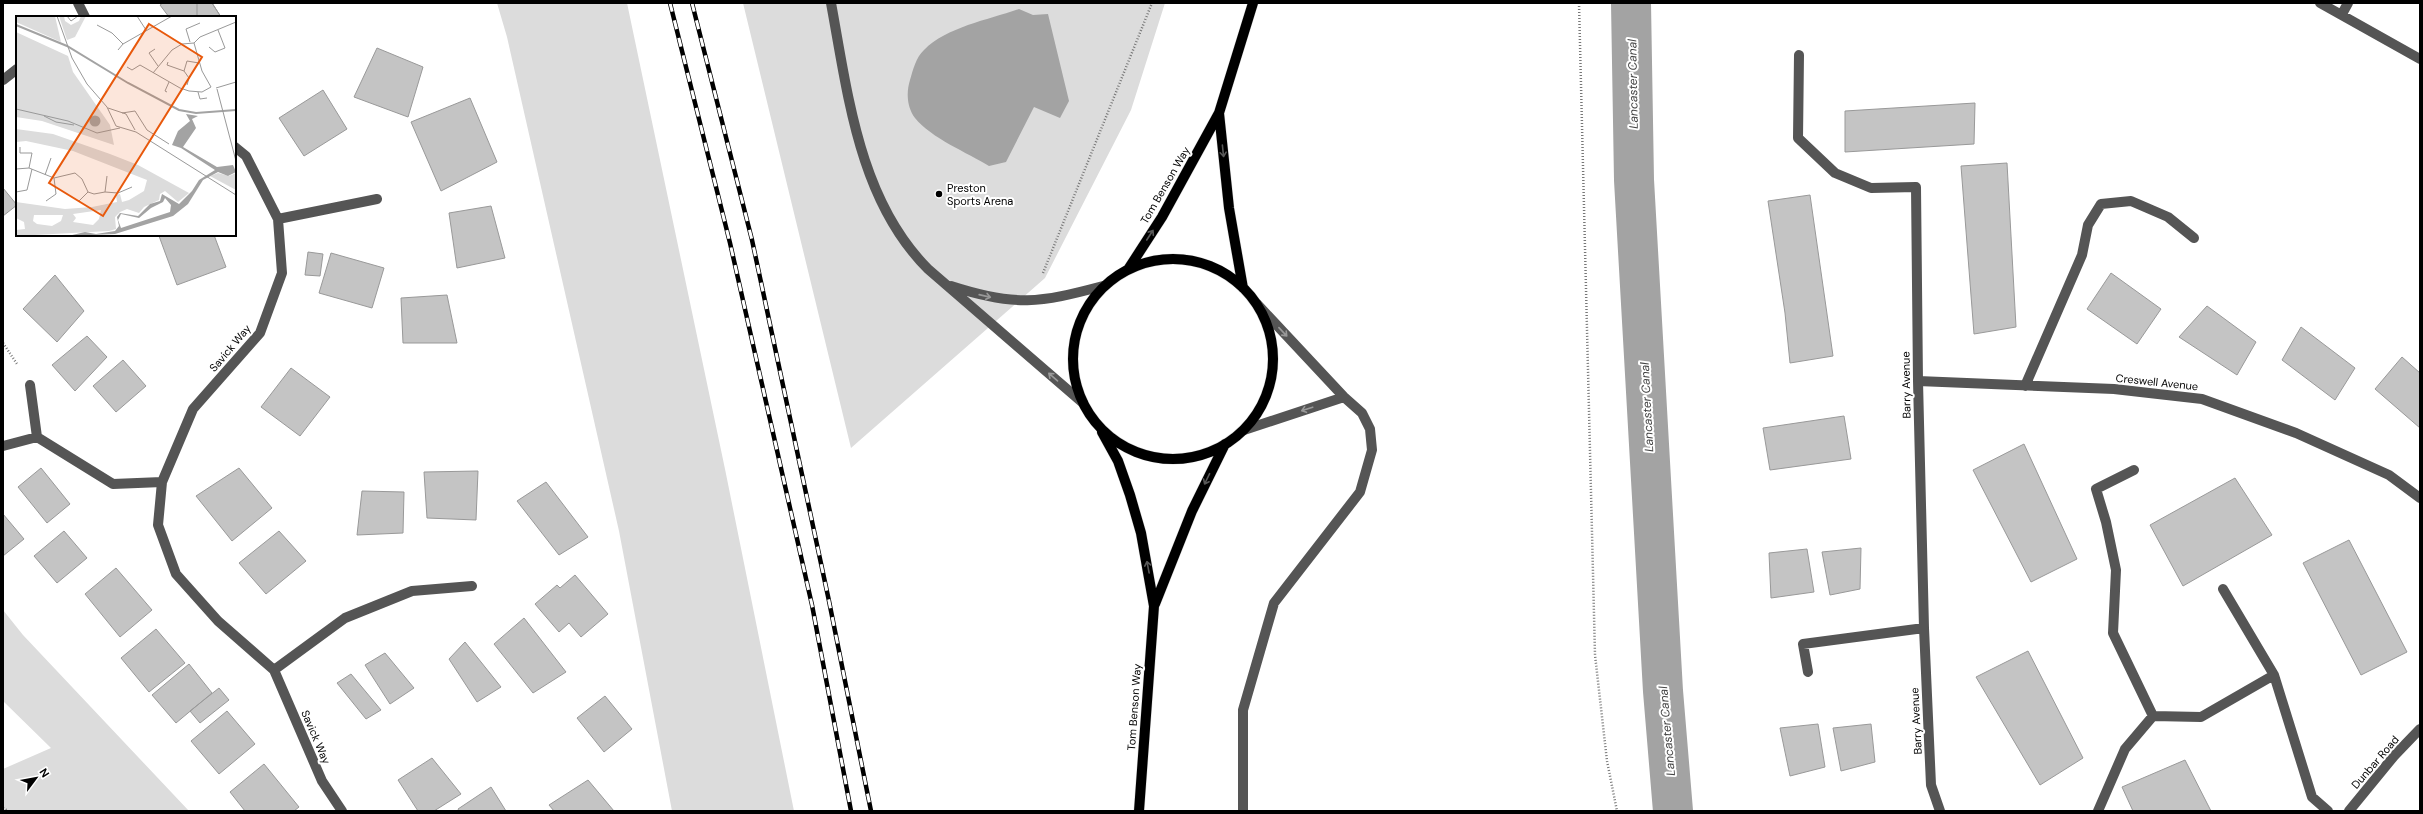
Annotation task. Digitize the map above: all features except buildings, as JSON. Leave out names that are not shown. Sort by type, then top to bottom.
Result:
[{"type":"main road","name":"Tom Benson Way","points":[[1139,811],[1154,606],[1141,533],[1130,495],[1118,461],[1083,403],[1073,373],[1074,341],[1084,311],[1103,286],[1129,268],[1162,217],[1219,112],[1253,3]]},
{"type":"main road","name":"Tom Benson Way","points":[[1219,112],[1230,208],[1244,288]]},
{"type":"main road","points":[[1100,429],[1128,449],[1160,459],[1194,457],[1225,444],[1244,430],[1264,402],[1273,370],[1270,335],[1257,304],[1244,288],[1219,270],[1189,260],[1159,259],[1129,268]]},
{"type":"main road","name":"Tom Benson Way","points":[[1154,606],[1192,511],[1225,444]]},
{"type":"street","points":[[78,3],[84,16]]},
{"type":"street","points":[[831,3],[851,115],[863,154],[884,206],[910,251],[1083,403]]},
{"type":"street","points":[[2320,3],[2420,59]]},
{"type":"street","points":[[2342,14],[2348,3]]},
{"type":"street","name":"Barry Avenue","points":[[1799,55],[1798,138],[1835,173],[1871,188],[1916,188],[1918,381],[1924,628],[1931,785],[1940,811]]},
{"type":"street","points":[[3,80],[16,70]]},
{"type":"street","name":"Savick Way","points":[[236,148],[246,156],[278,219],[282,274],[260,332],[193,409],[162,482],[158,525],[176,574],[218,621],[274,670],[322,782],[342,811]]},
{"type":"street","points":[[278,219],[378,199]]},
{"type":"street","points":[[2025,386],[2082,255],[2088,225],[2101,204],[2132,201],[2168,217],[2194,238]]},
{"type":"street","points":[[948,285],[1002,300],[1031,302],[1059,298],[1103,286]]},
{"type":"street","points":[[1242,811],[1243,710],[1274,603],[1360,492],[1372,450],[1370,429],[1362,413],[1344,397],[1257,304]]},
{"type":"street","name":"Creswell Avenue","points":[[1918,381],[2114,389],[2202,399],[2296,433],[2389,475],[2420,498]]},
{"type":"street","points":[[30,385],[37,437]]},
{"type":"street","points":[[1244,430],[1344,397]]},
{"type":"street","points":[[3,446],[37,437],[113,484],[162,482]]},
{"type":"street","points":[[2134,470],[2096,489],[2106,522],[2116,570],[2113,633],[2153,716]]},
{"type":"street","points":[[274,670],[345,618],[412,590],[472,586]]},
{"type":"street","points":[[2223,589],[2274,675],[2312,797],[2328,811]]},
{"type":"street","points":[[1808,672],[1803,644],[1924,628]]},
{"type":"street","points":[[2098,811],[2125,749],[2153,716],[2201,716],[2274,675]]},
{"type":"street","name":"Dunbar Road","points":[[2349,811],[2394,756],[2420,729]]},
{"type":"path","points":[[1031,302],[1152,3]]},
{"type":"path","points":[[1579,3],[1595,655],[1607,761],[1617,811]]},
{"type":"path","points":[[3,808],[8,811]]},
{"type":"shaded area","points":[[497,3],[627,3],[725,469],[794,811],[672,811],[619,531],[507,37]]},
{"type":"shaded area","name":"Preston Sports Arena","points":[[743,3],[1165,3],[1131,110],[1045,278],[851,448]]},
{"type":"shaded area","points":[[1019,9],[1033,15],[1048,14],[1069,101],[1060,118],[1034,107],[1006,162],[989,166],[940,139],[915,118],[910,109],[908,100],[909,85],[919,56],[933,42],[944,35],[968,25]]},
{"type":"shaded area","points":[[3,610],[23,635],[189,811],[3,811],[3,769],[51,748],[3,701]]},
{"type":"waterway","name":"Lancaster Canal","points":[[1631,3],[1634,180],[1663,691],[1673,811]]},
{"type":"railway","points":[[670,3],[730,243],[812,605],[851,811]]},
{"type":"railway","points":[[692,3],[752,240],[829,601],[871,811]]},
{"type":"place","name":"Preston Sports Arena","points":[[939,194]]}]
